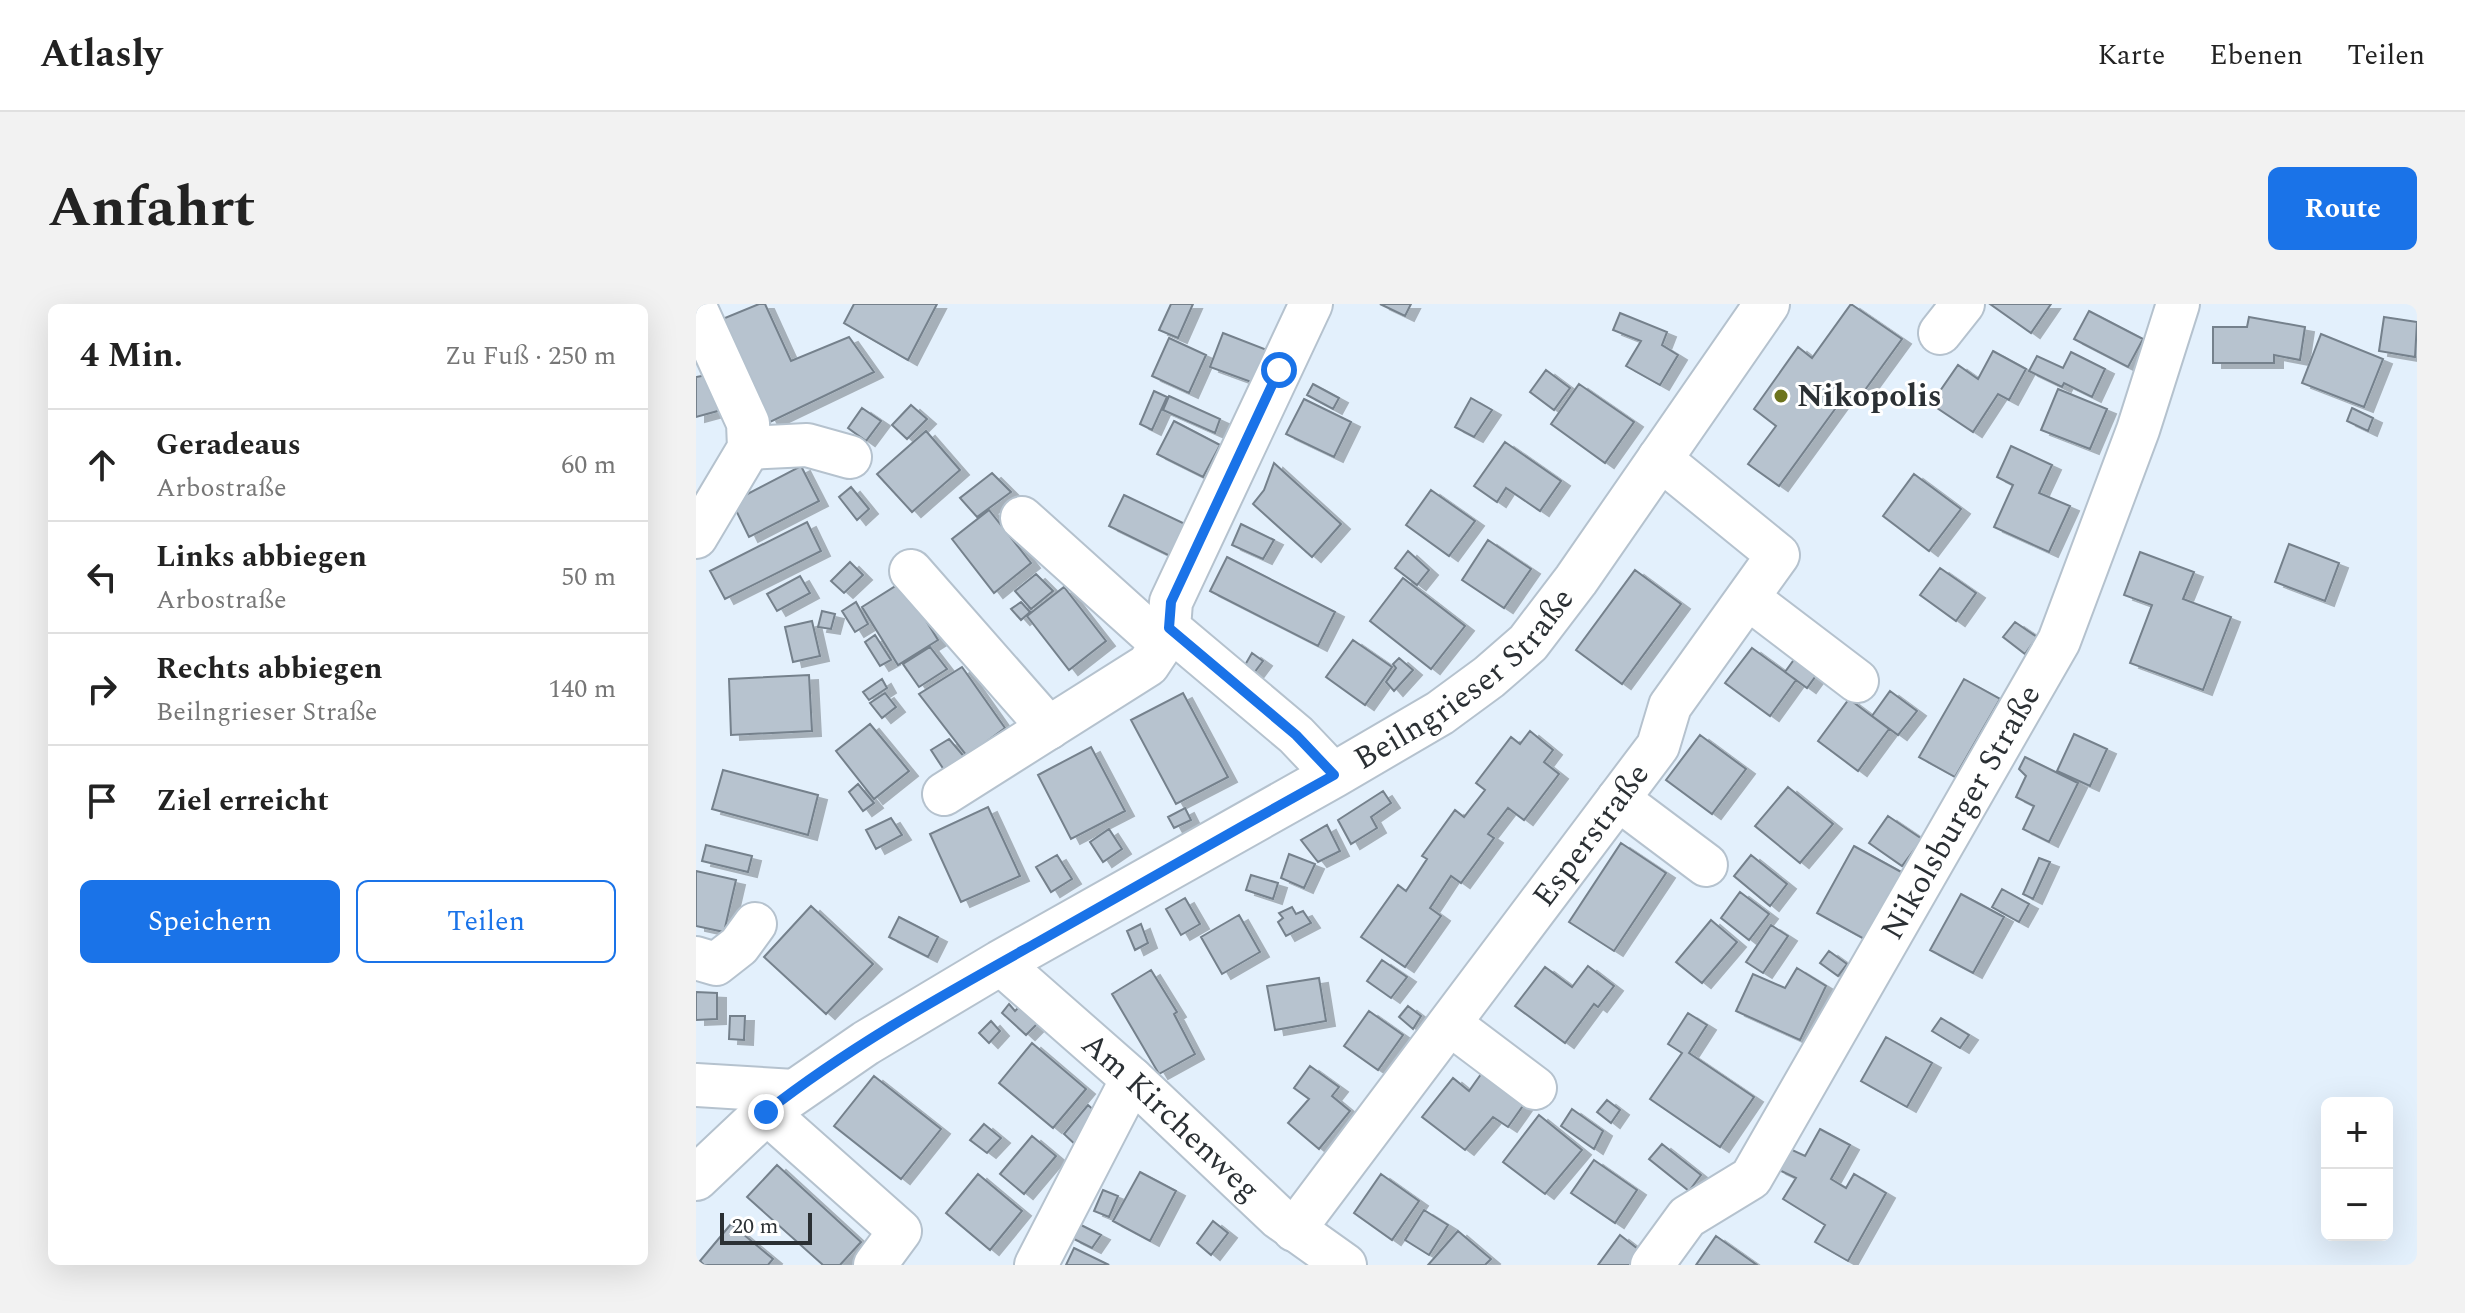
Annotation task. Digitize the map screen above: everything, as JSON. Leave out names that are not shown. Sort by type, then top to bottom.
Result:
[{"type":"main road","name":"Beilngrieser Straße","points":[[696,1178],[780,1102],[866,1043],[1000,963],[1440,713],[1489,677],[1528,643],[1576,580],[1767,304]]},
{"type":"street","points":[[944,794],[1148,665],[1166,636],[1171,602],[1311,304]]},
{"type":"street","name":"Nikolsburger Straße","points":[[1652,1265],[1687,1217],[1751,1178],[2059,641],[2138,430],[2178,304]]},
{"type":"street","points":[[696,309],[748,423],[749,448],[696,537]]},
{"type":"street","points":[[749,448],[807,445],[850,457]]},
{"type":"street","name":"Esperstraße","points":[[1294,1230],[1658,746],[1670,706],[1778,555],[1659,458]]},
{"type":"street","points":[[1022,518],[1166,636],[1296,735],[1334,775]]},
{"type":"street","points":[[911,571],[1049,728]]},
{"type":"street","points":[[1748,598],[1857,681]]},
{"type":"street","points":[[1618,799],[1706,865]]},
{"type":"street","points":[[696,958],[716,964],[739,946],[755,924]]},
{"type":"street","name":"Am Kirchenweg","points":[[1000,963],[1132,1079],[1294,1230],[1345,1265]]},
{"type":"street","points":[[1450,1024],[1535,1088]]},
{"type":"street","points":[[1036,1265],[1132,1079]]},
{"type":"street","points":[[696,1085],[780,1102],[900,1231],[875,1265]]},
{"type":"building","points":[[765,304],[791,361],[849,337],[874,372],[770,422],[720,320]]},
{"type":"building","points":[[854,304],[937,304],[908,360],[844,323]]},
{"type":"building","points":[[1171,304],[1193,304],[1178,338],[1159,330]]},
{"type":"building","points":[[1380,304],[1411,304],[1405,316]]},
{"type":"building","points":[[1851,304],[1902,339],[1857,401],[1846,394],[1779,486],[1748,464],[1776,426],[1754,409],[1798,347],[1812,358]]},
{"type":"building","points":[[1990,304],[2051,304],[2031,333]]},
{"type":"building","points":[[2089,311],[2143,339],[2128,367],[2074,339]]},
{"type":"building","points":[[1620,313],[1667,332],[1662,345],[1678,355],[1660,385],[1626,366],[1641,341],[1613,330]]},
{"type":"building","points":[[2249,317],[2305,327],[2300,360],[2274,355],[2274,363],[2213,363],[2213,327],[2247,327]]},
{"type":"building","points":[[2384,317],[2417,322],[2415,357],[2379,351]]},
{"type":"building","points":[[1223,333],[1267,350],[1254,383],[1210,367]]},
{"type":"building","points":[[2321,334],[2383,359],[2364,407],[2302,383]]},
{"type":"building","points":[[1169,338],[1206,355],[1189,393],[1152,376]]},
{"type":"building","points":[[1993,351],[2026,369],[2009,400],[1998,394],[1973,432],[1931,404],[1958,365],[1978,379]]},
{"type":"building","points":[[2071,352],[2105,369],[2092,397],[2029,371],[2037,356],[2063,368]]},
{"type":"building","points":[[1546,370],[1570,388],[1554,410],[1530,392]]},
{"type":"building","points":[[713,374],[725,409],[696,417],[696,377]]},
{"type":"building","points":[[1313,384],[1339,398],[1333,409],[1307,395]]},
{"type":"building","points":[[1579,384],[1634,422],[1605,463],[1551,424]]},
{"type":"building","points":[[2058,389],[2107,409],[2090,449],[2041,430]]},
{"type":"building","points":[[1154,391],[1167,397],[1152,430],[1140,424]]},
{"type":"building","points":[[1169,396],[1220,419],[1215,433],[1163,410]]},
{"type":"building","points":[[1471,398],[1492,410],[1474,437],[1455,427]]},
{"type":"building","points":[[1304,399],[1351,422],[1334,457],[1286,434]]},
{"type":"building","points":[[911,405],[927,419],[907,439],[892,425]]},
{"type":"building","points":[[862,408],[881,421],[866,441],[848,428]]},
{"type":"building","points":[[2352,408],[2373,418],[2368,431],[2347,421]]},
{"type":"building","points":[[1174,421],[1220,445],[1203,477],[1157,454]]},
{"type":"building","points":[[926,431],[960,470],[912,512],[877,474]]},
{"type":"building","points":[[1505,442],[1561,481],[1540,511],[1506,488],[1497,502],[1474,486]]},
{"type":"building","points":[[2011,446],[2052,465],[2039,493],[2070,506],[2049,552],[1994,527],[2013,485],[1997,477]]},
{"type":"building","points":[[1274,463],[1341,524],[1312,557],[1253,504],[1264,490]]},
{"type":"building","points":[[801,466],[819,501],[749,537],[732,502]]},
{"type":"building","points":[[992,473],[1011,492],[977,517],[960,498]]},
{"type":"building","points":[[1914,474],[1961,509],[1929,551],[1883,516]]},
{"type":"building","points":[[851,487],[869,509],[857,520],[839,497]]},
{"type":"building","points":[[1431,490],[1475,521],[1449,556],[1406,525]]},
{"type":"building","points":[[1124,495],[1185,524],[1170,556],[1109,526]]},
{"type":"building","points":[[989,510],[1031,563],[994,593],[952,539]]},
{"type":"building","points":[[807,522],[821,551],[725,599],[710,571]]},
{"type":"building","points":[[1241,524],[1274,540],[1263,559],[1232,545]]},
{"type":"building","points":[[1488,540],[1531,569],[1504,608],[1462,580]]},
{"type":"building","points":[[2289,544],[2339,563],[2325,601],[2275,582]]},
{"type":"building","points":[[1408,551],[1429,570],[1417,585],[1395,568]]},
{"type":"building","points":[[2140,552],[2194,572],[2183,599],[2231,617],[2203,690],[2130,663],[2152,605],[2124,595]]},
{"type":"building","points":[[1227,557],[1335,612],[1318,646],[1210,591]]},
{"type":"building","points":[[850,562],[863,575],[844,593],[831,581]]},
{"type":"building","points":[[1940,568],[1976,593],[1956,621],[1920,595]]},
{"type":"building","points":[[1635,570],[1681,604],[1622,684],[1576,650]]},
{"type":"building","points":[[1036,574],[1053,591],[1031,609],[1015,591]]},
{"type":"building","points":[[800,576],[810,593],[777,611],[767,594]]},
{"type":"building","points":[[1403,578],[1465,626],[1431,669],[1370,621]]},
{"type":"building","points":[[902,582],[938,640],[898,665],[862,607]]},
{"type":"building","points":[[1064,587],[1106,641],[1069,670],[1027,616]]},
{"type":"building","points":[[856,602],[868,624],[855,632],[842,611]]},
{"type":"building","points":[[1021,602],[1030,612],[1021,620],[1011,609]]},
{"type":"building","points":[[822,611],[835,614],[831,629],[818,627]]},
{"type":"building","points":[[812,621],[820,656],[793,662],[785,627]]},
{"type":"building","points":[[2015,622],[2037,637],[2025,654],[2003,637]]},
{"type":"building","points":[[875,635],[891,660],[880,666],[865,642]]},
{"type":"building","points":[[1353,640],[1392,667],[1365,705],[1326,677]]},
{"type":"building","points":[[930,647],[947,669],[919,687],[903,664]]},
{"type":"building","points":[[1752,648],[1796,680],[1770,716],[1725,683]]},
{"type":"building","points":[[1801,650],[1823,666],[1807,688],[1785,672]]},
{"type":"building","points":[[1252,653],[1263,661],[1254,673],[1245,665]]},
{"type":"building","points":[[1399,658],[1413,670],[1394,691],[1386,682],[1396,668],[1393,664]]},
{"type":"building","points":[[962,667],[1005,728],[967,756],[919,694]]},
{"type":"building","points":[[809,675],[812,731],[731,735],[729,679]]},
{"type":"building","points":[[882,679],[887,688],[869,700],[863,692]]},
{"type":"building","points":[[1964,679],[2000,699],[1955,777],[1919,757]]},
{"type":"building","points":[[1890,691],[1917,711],[1898,735],[1872,716]]},
{"type":"building","points":[[885,693],[896,707],[882,718],[870,703]]},
{"type":"building","points":[[1183,693],[1228,777],[1176,804],[1131,720]]},
{"type":"building","points":[[1849,699],[1889,729],[1858,771],[1818,741]]},
{"type":"building","points":[[870,724],[909,771],[874,799],[836,751]]},
{"type":"building","points":[[1530,731],[1553,750],[1544,762],[1559,774],[1524,820],[1508,808],[1488,834],[1494,838],[1461,883],[1451,876],[1430,908],[1441,916],[1405,967],[1361,937],[1398,885],[1406,891],[1427,859],[1422,856],[1455,810],[1464,817],[1485,790],[1476,783],[1511,737],[1520,744]]},
{"type":"building","points":[[2074,734],[2107,749],[2090,786],[2057,771]]},
{"type":"building","points":[[1700,735],[1746,769],[1712,814],[1666,780]]},
{"type":"building","points":[[949,739],[967,760],[946,773],[931,750]]},
{"type":"building","points":[[1091,747],[1125,811],[1071,839],[1038,775]]},
{"type":"building","points":[[2025,757],[2078,783],[2049,842],[2023,829],[2034,806],[2016,797],[2026,776],[2019,769]]},
{"type":"building","points":[[723,770],[818,795],[808,835],[712,809]]},
{"type":"building","points":[[858,784],[874,803],[863,811],[849,792]]},
{"type":"building","points":[[1788,787],[1833,824],[1800,863],[1755,826]]},
{"type":"building","points":[[1383,791],[1391,803],[1371,817],[1377,828],[1351,844],[1338,820]]},
{"type":"building","points":[[988,807],[1020,876],[961,902],[930,834]]},
{"type":"building","points":[[1185,808],[1191,820],[1174,828],[1168,817]]},
{"type":"building","points":[[1888,816],[1922,839],[1902,866],[1869,843]]},
{"type":"building","points":[[891,818],[902,835],[876,849],[866,830]]},
{"type":"building","points":[[1327,825],[1340,851],[1318,862],[1301,840]]},
{"type":"building","points":[[1109,829],[1122,849],[1103,862],[1090,842]]},
{"type":"building","points":[[1621,843],[1666,873],[1614,951],[1569,922]]},
{"type":"building","points":[[706,845],[752,856],[748,872],[702,861]]},
{"type":"building","points":[[1854,846],[1903,873],[1866,940],[1817,913]]},
{"type":"building","points":[[1289,854],[1315,864],[1304,888],[1281,878]]},
{"type":"building","points":[[1057,855],[1072,879],[1051,892],[1036,867]]},
{"type":"building","points":[[1751,855],[1787,884],[1770,906],[1734,876]]},
{"type":"building","points":[[2039,858],[2050,862],[2033,899],[2023,894]]},
{"type":"building","points":[[696,871],[736,880],[724,932],[696,926]]},
{"type":"building","points":[[1251,875],[1278,883],[1273,899],[1246,890]]},
{"type":"building","points":[[2002,889],[2029,904],[2019,922],[1992,907]]},
{"type":"building","points":[[1740,892],[1769,914],[1749,940],[1721,918]]},
{"type":"building","points":[[1961,894],[2004,917],[1973,973],[1930,950]]},
{"type":"building","points":[[1185,898],[1200,924],[1181,935],[1166,909]]},
{"type":"building","points":[[811,906],[873,964],[826,1014],[764,957]]},
{"type":"building","points":[[1292,907],[1296,914],[1303,911],[1311,923],[1286,936],[1278,922],[1283,918],[1279,913]]},
{"type":"building","points":[[1239,915],[1260,952],[1222,974],[1201,937]]},
{"type":"building","points":[[899,917],[938,937],[928,957],[889,937]]},
{"type":"building","points":[[1711,920],[1737,942],[1702,983],[1676,962]]},
{"type":"building","points":[[1141,924],[1148,943],[1135,950],[1127,931]]},
{"type":"building","points":[[1771,925],[1788,936],[1763,973],[1746,962]]},
{"type":"building","points":[[1829,951],[1847,964],[1838,976],[1820,963]]},
{"type":"building","points":[[1382,960],[1407,977],[1391,998],[1367,981]]},
{"type":"building","points":[[1588,966],[1614,986],[1598,1007],[1594,1004],[1565,1043],[1515,1006],[1545,967],[1572,987]]},
{"type":"building","points":[[1797,968],[1826,986],[1800,1040],[1736,1011],[1753,974],[1785,988]]},
{"type":"building","points":[[1151,970],[1177,1012],[1174,1014],[1195,1054],[1159,1074],[1112,994]]},
{"type":"building","points":[[1319,978],[1326,1021],[1275,1030],[1267,986]]},
{"type":"building","points":[[696,992],[717,993],[717,1019],[696,1020]]},
{"type":"building","points":[[1009,1004],[1015,1011],[1021,1005],[1037,1024],[1026,1035],[1002,1013]]},
{"type":"building","points":[[1408,1006],[1421,1016],[1413,1029],[1399,1017]]},
{"type":"building","points":[[1369,1011],[1403,1035],[1378,1070],[1344,1046]]},
{"type":"building","points":[[1688,1013],[1707,1025],[1689,1053],[1754,1097],[1720,1147],[1650,1099],[1682,1053],[1668,1044]]},
{"type":"building","points":[[730,1016],[745,1016],[744,1040],[729,1039]]},
{"type":"building","points":[[1941,1018],[1969,1035],[1960,1048],[1932,1031]]},
{"type":"building","points":[[991,1021],[1000,1031],[989,1043],[979,1033]]},
{"type":"building","points":[[1886,1037],[1932,1063],[1907,1107],[1861,1081]]},
{"type":"building","points":[[1032,1043],[1086,1089],[1053,1128],[999,1083]]},
{"type":"building","points":[[1310,1066],[1339,1087],[1332,1096],[1350,1111],[1319,1149],[1288,1123],[1309,1099],[1294,1088]]},
{"type":"building","points":[[1484,1070],[1527,1100],[1508,1127],[1493,1117],[1465,1150],[1422,1117],[1453,1078],[1469,1091]]},
{"type":"building","points":[[874,1076],[941,1129],[901,1179],[834,1126]]},
{"type":"building","points":[[1607,1100],[1620,1110],[1611,1123],[1597,1112]]},
{"type":"building","points":[[1088,1105],[1104,1119],[1080,1149],[1064,1134]]},
{"type":"building","points":[[1572,1109],[1603,1131],[1594,1149],[1561,1126]]},
{"type":"building","points":[[1539,1115],[1582,1150],[1545,1194],[1503,1162]]},
{"type":"building","points":[[984,1124],[1001,1138],[987,1153],[970,1140]]},
{"type":"building","points":[[1820,1129],[1850,1145],[1831,1179],[1846,1188],[1854,1174],[1886,1193],[1848,1261],[1815,1242],[1825,1225],[1783,1199],[1796,1178],[1777,1169],[1788,1148],[1805,1156]]},
{"type":"building","points":[[1032,1136],[1056,1156],[1024,1194],[1000,1174]]},
{"type":"building","points":[[1662,1144],[1701,1175],[1689,1191],[1649,1159]]},
{"type":"building","points":[[1594,1160],[1637,1190],[1615,1223],[1571,1193]]},
{"type":"building","points":[[777,1165],[861,1242],[840,1265],[823,1265],[747,1197]]},
{"type":"building","points":[[1140,1172],[1176,1191],[1150,1241],[1113,1221]]},
{"type":"building","points":[[978,1174],[1022,1211],[990,1250],[946,1213]]},
{"type":"building","points":[[1381,1174],[1419,1201],[1392,1240],[1354,1213]]},
{"type":"building","points":[[1103,1190],[1118,1196],[1109,1217],[1094,1211]]},
{"type":"building","points":[[1424,1210],[1448,1225],[1429,1255],[1405,1240]]},
{"type":"building","points":[[1213,1221],[1228,1233],[1211,1255],[1197,1243]]},
{"type":"building","points":[[731,1224],[773,1259],[768,1265],[704,1265],[700,1261]]},
{"type":"building","points":[[1079,1224],[1101,1235],[1092,1248],[1072,1238]]},
{"type":"building","points":[[1458,1231],[1491,1259],[1485,1265],[1428,1265]]},
{"type":"building","points":[[1620,1235],[1643,1253],[1633,1265],[1598,1265]]},
{"type":"building","points":[[1716,1236],[1757,1265],[1696,1265]]},
{"type":"building","points":[[1074,1248],[1109,1265],[1066,1265]]},
{"type":"place","name":"Nikopolis","points":[[1781,396]]},
{"type":"route","points":[[766,1112],[866,1043],[1000,963],[1334,775],[1296,735],[1169,628],[1171,602],[1279,370]]}]
